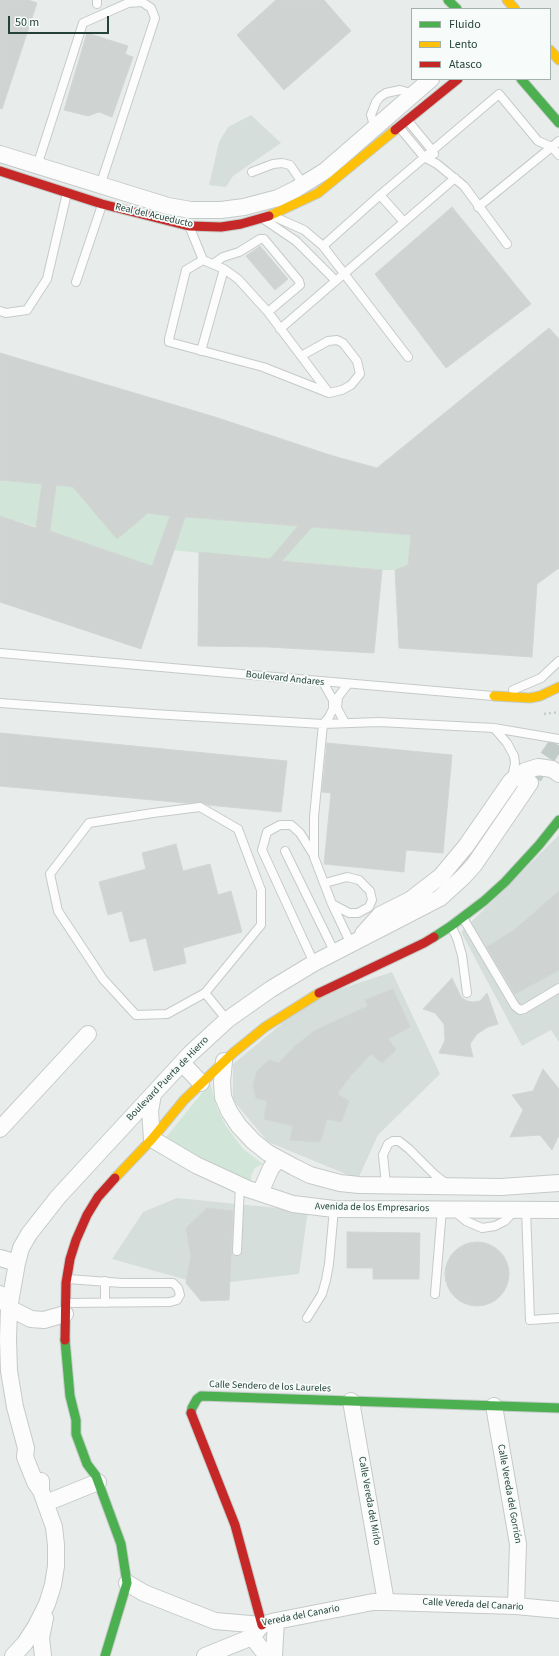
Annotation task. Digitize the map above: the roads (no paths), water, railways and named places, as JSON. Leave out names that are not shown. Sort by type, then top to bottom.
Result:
[{"type":"street","points":[[448,0],[456,8]]},
{"type":"street","points":[[507,0],[514,8]]},
{"type":"street","points":[[551,51],[559,60]]},
{"type":"street","name":"Real del Acueducto","points":[[0,171],[142,216],[190,218],[221,210],[254,210],[272,215],[318,193],[378,134],[413,95],[430,80]]},
{"type":"street","name":"Real del Acueducto","points":[[254,210],[304,185],[378,134],[399,127],[457,80]]},
{"type":"street","points":[[520,81],[559,123]]},
{"type":"street","name":"Real del Acueducto","points":[[0,154],[151,202],[190,218]]},
{"type":"street","points":[[494,696],[530,698],[540,696],[559,687]]},
{"type":"street","points":[[355,942],[380,916],[410,900],[441,876],[466,846],[511,781],[525,771],[538,767],[552,769],[559,774]]},
{"type":"street","name":"Boulevard Puerta de Hierro","points":[[47,1604],[53,1585],[56,1566],[54,1527],[31,1454],[26,1448],[15,1407],[9,1371],[9,1308],[17,1263],[21,1248],[28,1234],[53,1203],[152,1094],[227,1020],[271,989],[314,963],[426,906],[451,889],[474,865],[530,783]]},
{"type":"street","points":[[105,1656],[127,1583],[121,1544],[97,1479],[98,1470],[84,1430],[76,1420],[70,1396],[67,1371],[65,1308],[70,1259],[76,1240],[94,1203],[152,1139],[184,1100],[224,1061],[265,1027],[312,996],[424,943],[451,926],[484,901],[505,882],[555,831],[559,820]]},
{"type":"street","points":[[0,1129],[88,1034]]},
{"type":"street","points":[[224,1061],[222,1082],[223,1097],[229,1111],[239,1126],[253,1141],[279,1159],[310,1174],[340,1183],[386,1185],[529,1186],[559,1183]]},
{"type":"street","points":[[182,1063],[201,1083]]},
{"type":"street","points":[[152,1094],[150,1111],[152,1139]]},
{"type":"street","name":"Avenida de los Empresarios","points":[[152,1139],[196,1165],[240,1185],[293,1204],[334,1209],[559,1210]]},
{"type":"street","points":[[260,1193],[271,1168],[279,1159]]},
{"type":"street","points":[[0,1258],[17,1263]]},
{"type":"street","points":[[0,1294],[9,1308],[30,1319],[44,1320],[65,1308]]},
{"type":"street","name":"Calle Sendero de los Laureles","points":[[263,1627],[235,1525],[193,1419],[192,1408],[197,1399],[201,1396],[559,1408]]},
{"type":"street","name":"Calle Vereda del Mirlo","points":[[351,1401],[386,1602]]},
{"type":"street","name":"Calle Vereda del Gorrión","points":[[494,1406],[518,1544],[516,1606]]},
{"type":"street","points":[[44,1497],[97,1479]]},
{"type":"street","name":"Vereda del Canario","points":[[127,1583],[139,1591],[215,1621],[263,1627],[373,1602],[386,1602]]},
{"type":"street","name":"Calle Vereda del Canario","points":[[386,1602],[516,1606],[559,1610]]},
{"type":"street","points":[[13,1656],[36,1626],[47,1604]]},
{"type":"street","points":[[43,1656],[41,1638],[47,1604]]},
{"type":"street","points":[[205,1656],[263,1627]]},
{"type":"street","points":[[263,1627],[267,1656]]},
{"type":"street","points":[[263,1627],[274,1656]]},
{"type":"lane","points":[[37,166],[83,23],[128,3],[141,1],[151,8],[155,18],[100,186]]},
{"type":"lane","points":[[323,246],[432,150],[499,94],[538,141],[552,147],[559,155]]},
{"type":"lane","points":[[413,95],[425,106]]},
{"type":"lane","points":[[407,120],[432,150],[437,164]]},
{"type":"lane","points":[[399,127],[424,157],[437,164],[455,178],[472,195],[478,207],[507,244]]},
{"type":"lane","points":[[478,207],[559,141]]},
{"type":"lane","points":[[252,172],[273,164],[282,163],[290,165],[304,185]]},
{"type":"lane","points":[[280,329],[455,178]]},
{"type":"lane","points":[[0,311],[6,313],[27,310],[48,279],[67,193]]},
{"type":"lane","points":[[380,195],[404,222]]},
{"type":"lane","points":[[76,282],[102,204]]},
{"type":"lane","points":[[254,210],[272,215],[304,230],[323,246],[408,357]]},
{"type":"lane","points":[[254,210],[296,241],[336,282]]},
{"type":"lane","points":[[190,218],[203,260]]},
{"type":"lane","points":[[213,264],[223,257],[239,252],[260,239],[264,239],[299,281],[300,285],[268,312]]},
{"type":"lane","points":[[203,260],[224,269],[238,280],[268,312],[329,393]]},
{"type":"lane","points":[[203,260],[186,270],[168,339],[169,342],[172,344],[234,358],[263,367],[329,393],[342,390],[351,385],[360,374],[357,361],[344,343],[336,340],[328,341],[301,356]]},
{"type":"lane","points":[[201,351],[224,269]]},
{"type":"lane","name":"Boulevard Andares","points":[[0,653],[494,696],[524,686],[541,678],[559,661]]},
{"type":"lane","points":[[314,856],[314,817],[323,724],[333,709],[333,700],[323,682]]},
{"type":"lane","points":[[345,723],[337,708],[338,697],[348,684]]},
{"type":"lane","points":[[0,703],[323,724],[379,722],[494,728],[559,739]]},
{"type":"lane","points":[[494,728],[507,743],[514,756],[515,769],[511,781]]},
{"type":"lane","points":[[200,807],[238,830],[261,890],[261,925],[205,993],[167,1014],[136,1015],[103,979],[58,911],[50,874],[89,823],[200,807]]},
{"type":"lane","points":[[314,963],[262,850],[267,832],[280,825],[291,825],[300,833],[314,856],[332,904],[355,942]]},
{"type":"lane","points":[[286,851],[335,952]]},
{"type":"lane","points":[[325,883],[347,877],[359,880],[370,892],[372,900],[369,907],[358,913],[349,913],[332,904]]},
{"type":"lane","points":[[463,917],[514,1006],[520,1010],[524,1010],[559,988]]},
{"type":"lane","points":[[451,926],[457,938],[462,956],[468,993]]},
{"type":"lane","points":[[205,993],[227,1020]]},
{"type":"lane","points":[[386,1185],[383,1155],[388,1144],[393,1141],[399,1141],[435,1175],[450,1186]]},
{"type":"lane","points":[[237,1251],[240,1185]]},
{"type":"lane","points":[[307,1318],[322,1294],[326,1280],[334,1209]]},
{"type":"lane","points":[[435,1294],[447,1209]]},
{"type":"lane","points":[[521,1209],[530,1320],[559,1318]]},
{"type":"lane","points":[[65,1308],[105,1303],[170,1302],[177,1300],[180,1295],[178,1288],[173,1283],[67,1279]]},
{"type":"lane","points":[[105,1281],[105,1303]]},
{"type":"tunnel","points":[[534,777],[559,740]]}]
